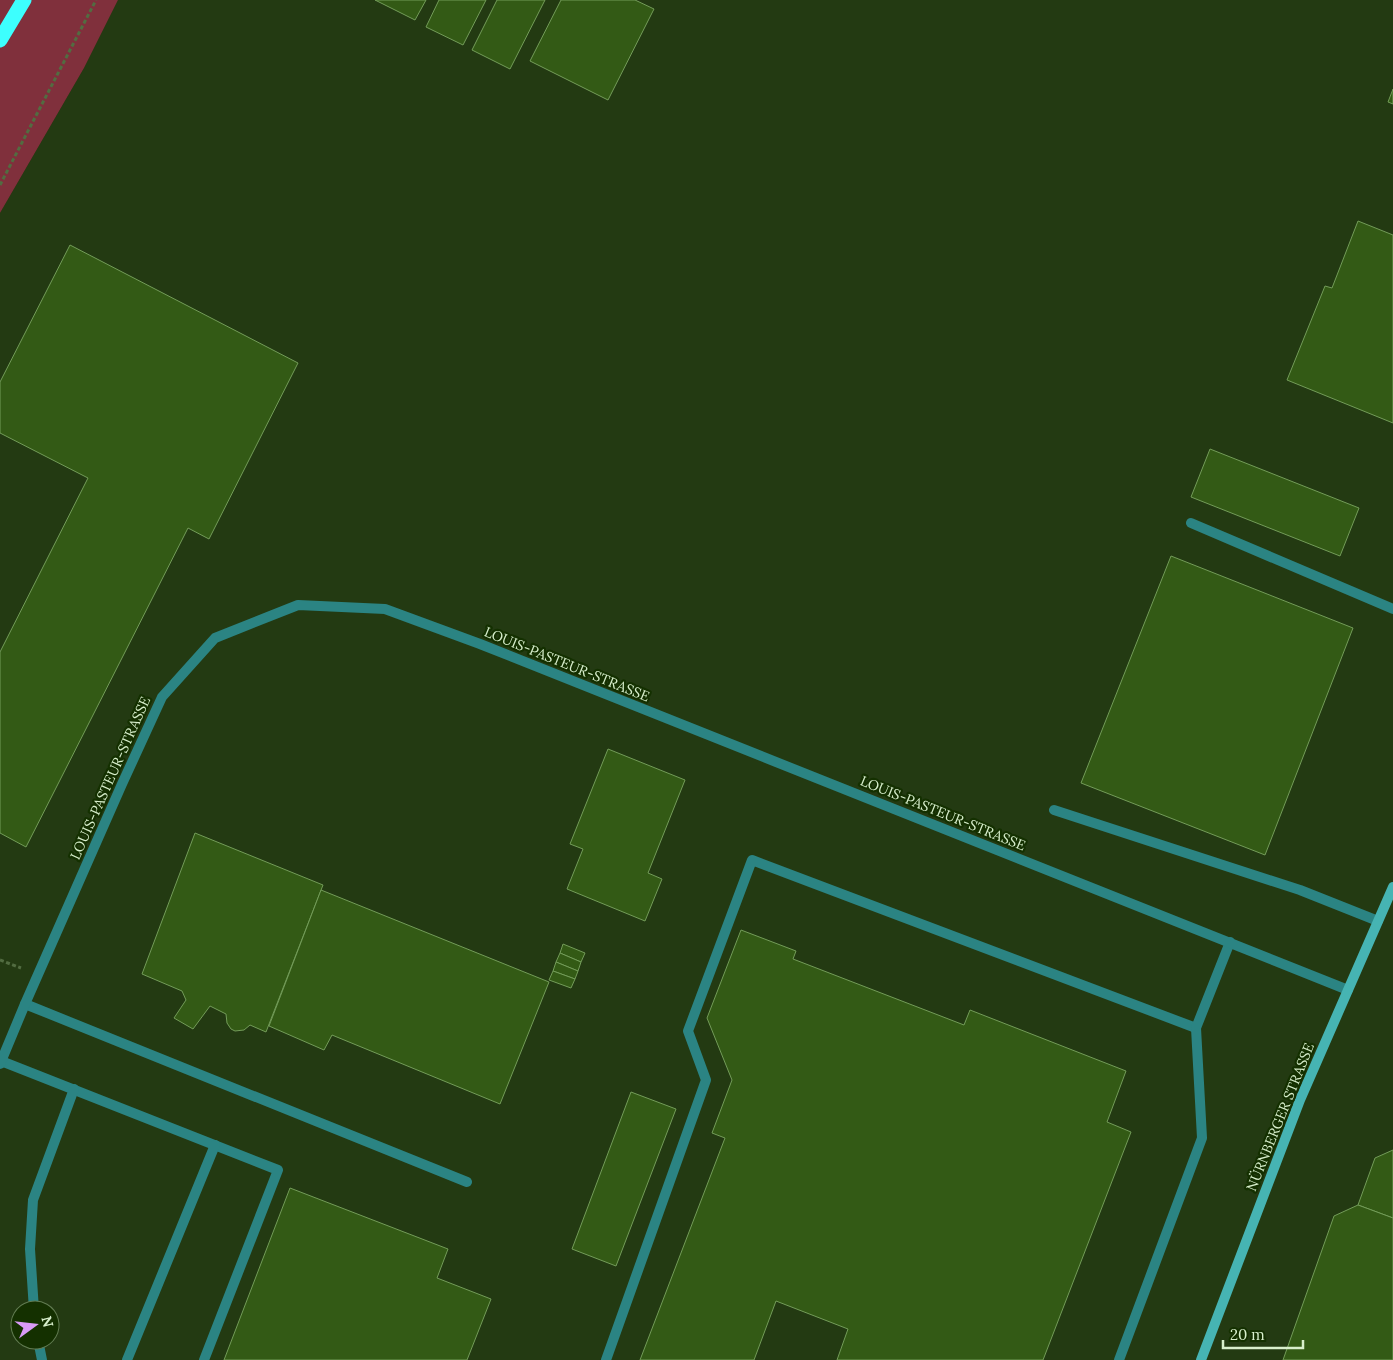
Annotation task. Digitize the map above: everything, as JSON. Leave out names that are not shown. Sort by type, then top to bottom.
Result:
[{"type":"highway","points":[[0,40],[24,0]]},
{"type":"street","points":[[1191,523],[1393,609]]},
{"type":"street","name":"LOUIS-PASTEUR-STRASSE","points":[[1,1063],[25,1004],[162,697],[215,638],[298,605],[385,609],[480,644],[1348,990]]},
{"type":"street","points":[[1054,810],[1300,890],[1378,922]]},
{"type":"street","points":[[606,1360],[706,1080],[688,1031],[752,860],[1196,1028]]},
{"type":"street","name":"NÜRNBERGER STRASSE","points":[[1201,1360],[1300,1100],[1393,887]]},
{"type":"street","points":[[1119,1360],[1202,1138],[1196,1028],[1230,942]]},
{"type":"street","points":[[25,1004],[467,1182]]},
{"type":"street","points":[[1,1063],[74,1089],[278,1170],[204,1360]]},
{"type":"street","points":[[33,1300],[30,1249],[33,1200],[74,1089]]},
{"type":"street","points":[[127,1360],[215,1145]]},
{"type":"path","points":[[0,185],[96,0]]},
{"type":"shaded area","points":[[0,0],[118,0],[84,68],[0,213]]},
{"type":"shaded area","points":[[118,0],[1393,0],[1393,1360],[0,1360],[0,213],[84,68]]},
{"type":"building","points":[[375,0],[426,0],[415,20]]},
{"type":"building","points":[[439,0],[486,0],[463,45],[426,27]]},
{"type":"building","points":[[497,0],[545,0],[510,69],[472,50]]},
{"type":"building","points":[[561,0],[635,0],[654,9],[608,100],[530,61]]},
{"type":"building","points":[[1393,89],[1393,104],[1388,102]]},
{"type":"building","points":[[1358,221],[1393,235],[1393,423],[1287,380],[1325,286],[1332,288]]},
{"type":"building","points":[[70,245],[298,363],[209,539],[188,528],[26,847],[0,833],[0,652],[88,478],[0,433],[0,382]]},
{"type":"building","points":[[1210,449],[1359,508],[1340,556],[1191,497]]},
{"type":"building","points":[[1171,556],[1353,628],[1265,855],[1081,783]]},
{"type":"building","points":[[608,749],[685,780],[648,873],[662,879],[645,921],[567,889],[583,849],[570,844]]},
{"type":"building","points":[[195,833],[323,885],[266,1032],[250,1025],[244,1030],[235,1031],[227,1023],[226,1014],[210,1006],[193,1029],[174,1018],[186,1000],[182,991],[142,974]]},
{"type":"building","points":[[321,890],[549,982],[500,1104],[332,1035],[324,1050],[269,1026]]},
{"type":"building","points":[[741,930],[796,951],[793,959],[964,1025],[970,1010],[1126,1071],[1107,1122],[1131,1132],[1043,1360],[837,1360],[848,1329],[776,1301],[754,1360],[640,1360],[725,1138],[712,1133],[732,1080],[707,1018]]},
{"type":"building","points":[[563,944],[585,953],[581,962],[560,953]]},
{"type":"building","points":[[560,953],[581,962],[578,971],[556,962]]},
{"type":"building","points":[[556,962],[578,971],[575,979],[553,971]]},
{"type":"building","points":[[553,971],[575,979],[571,988],[549,980]]},
{"type":"building","points":[[631,1092],[676,1109],[616,1266],[572,1249]]},
{"type":"building","points":[[1393,1150],[1393,1218],[1358,1205],[1375,1158]]},
{"type":"building","points":[[290,1188],[448,1249],[437,1278],[491,1299],[467,1360],[224,1360]]},
{"type":"building","points":[[1358,1205],[1393,1218],[1393,1360],[1283,1360],[1334,1216]]}]
